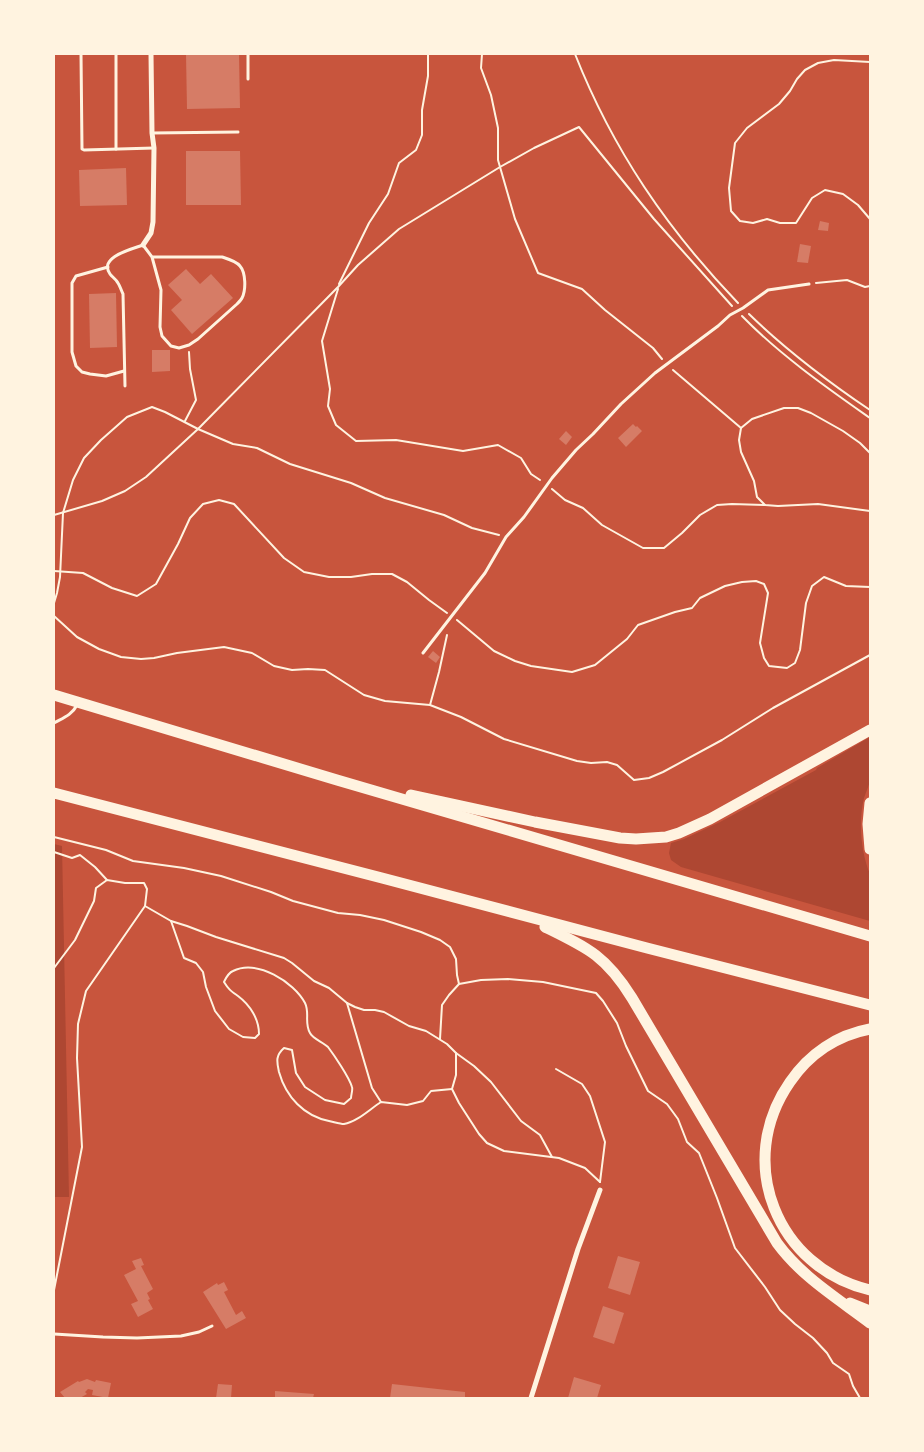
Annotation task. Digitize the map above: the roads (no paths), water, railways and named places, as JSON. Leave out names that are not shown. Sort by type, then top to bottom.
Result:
[{"type":"highway","points":[[54,695],[870,936]]},
{"type":"highway","points":[[337,780],[620,838],[666,837],[701,823],[870,730]]},
{"type":"highway","points":[[54,793],[522,916],[870,1004]]},
{"type":"highway","points":[[870,803],[868,824],[870,849]]},
{"type":"highway","points":[[522,916],[588,949],[615,973],[632,998],[777,1243],[798,1268],[815,1283],[870,1323]]},
{"type":"highway","points":[[870,1029],[852,1033],[828,1045],[815,1054],[796,1073],[780,1096],[774,1110],[767,1136],[765,1162],[772,1203],[784,1229],[793,1242],[825,1271],[838,1279],[870,1290]]},
{"type":"highway","points":[[826,1291],[870,1311]]},
{"type":"street","points":[[143,245],[151,233],[153,222],[152,54]]},
{"type":"street","points":[[531,1398],[578,1249],[600,1190]]},
{"type":"lane","points":[[81,54],[82,149],[154,148]]},
{"type":"lane","points":[[116,54],[116,150]]},
{"type":"lane","points":[[248,54],[248,79]]},
{"type":"lane","points":[[152,133],[238,132]]},
{"type":"lane","points":[[125,386],[123,294],[118,282],[109,273],[108,267],[110,260],[116,255],[143,245],[152,257],[161,290],[160,328],[162,336],[171,346],[179,348],[189,345],[198,339],[237,304],[242,297],[243,274],[240,266],[232,260],[222,258],[152,257]]},
{"type":"lane","points":[[108,267],[76,276],[72,283],[72,352],[76,366],[82,372],[106,376],[124,371]]},
{"type":"lane","points":[[422,654],[485,573],[506,537],[524,517],[548,484],[576,450],[621,404],[667,364],[730,315],[768,290],[809,284]]},
{"type":"lane","points":[[54,723],[68,716],[78,702]]},
{"type":"lane","points":[[54,1334],[120,1338],[181,1336],[199,1332],[212,1326]]}]
